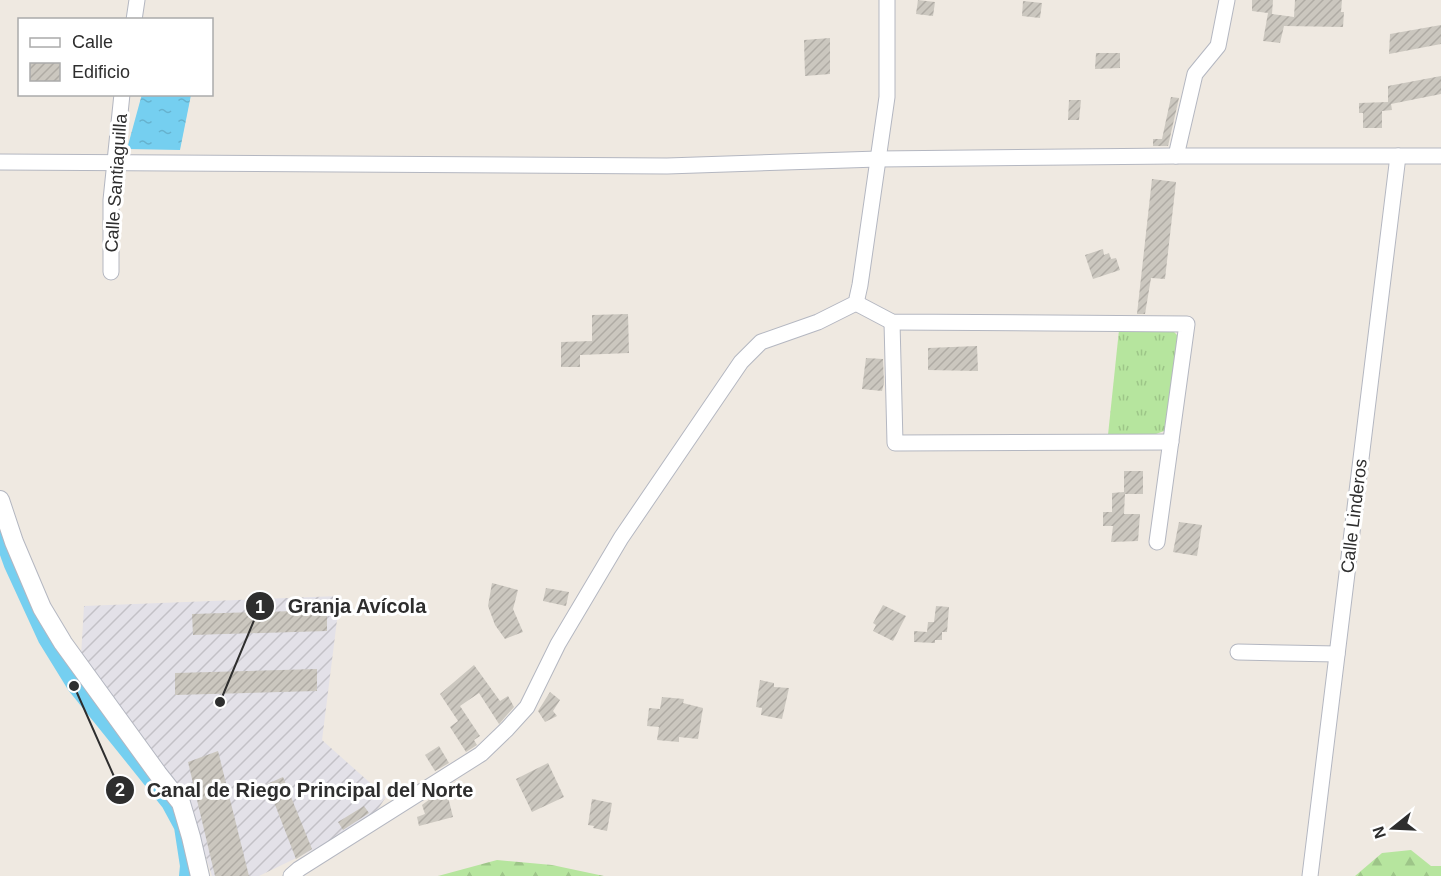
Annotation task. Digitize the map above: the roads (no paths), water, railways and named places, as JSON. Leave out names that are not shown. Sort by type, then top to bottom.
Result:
[{"type":"street","points":[[134,18],[137,0]]},
{"type":"street","points":[[856,303],[888,96],[887,0]]},
{"type":"street","points":[[1176,156],[1196,74],[1218,46],[1227,0]]},
{"type":"street","name":"Calle Santiaguilla","points":[[111,272],[111,200],[122,96]]},
{"type":"street","name":"Calle Linderos","points":[[1310,876],[1398,156]]},
{"type":"street","points":[[0,162],[667,166],[878,159],[1441,156]]},
{"type":"street","points":[[856,303],[892,322],[1186,324],[1157,542]]},
{"type":"street","points":[[291,876],[309,862],[481,754],[507,729],[527,707],[558,644],[621,538],[741,362],[761,342],[818,322],[856,303]]},
{"type":"street","points":[[892,322],[895,443],[1171,442]]},
{"type":"street","points":[[0,500],[42,608],[63,643],[181,802],[200,876]]},
{"type":"street","points":[[1238,652],[1337,654]]},
{"type":"water","points":[[141,96],[191,96],[180,150],[127,149]]},
{"type":"waterway","points":[[0,535],[11,565],[45,639],[74,686],[168,803],[181,827],[187,866],[186,876]]},
{"type":"place","name":"Canal de Riego Principal del Norte","points":[[74,686]]},
{"type":"place","name":"Granja Avícola","points":[[220,702]]}]
